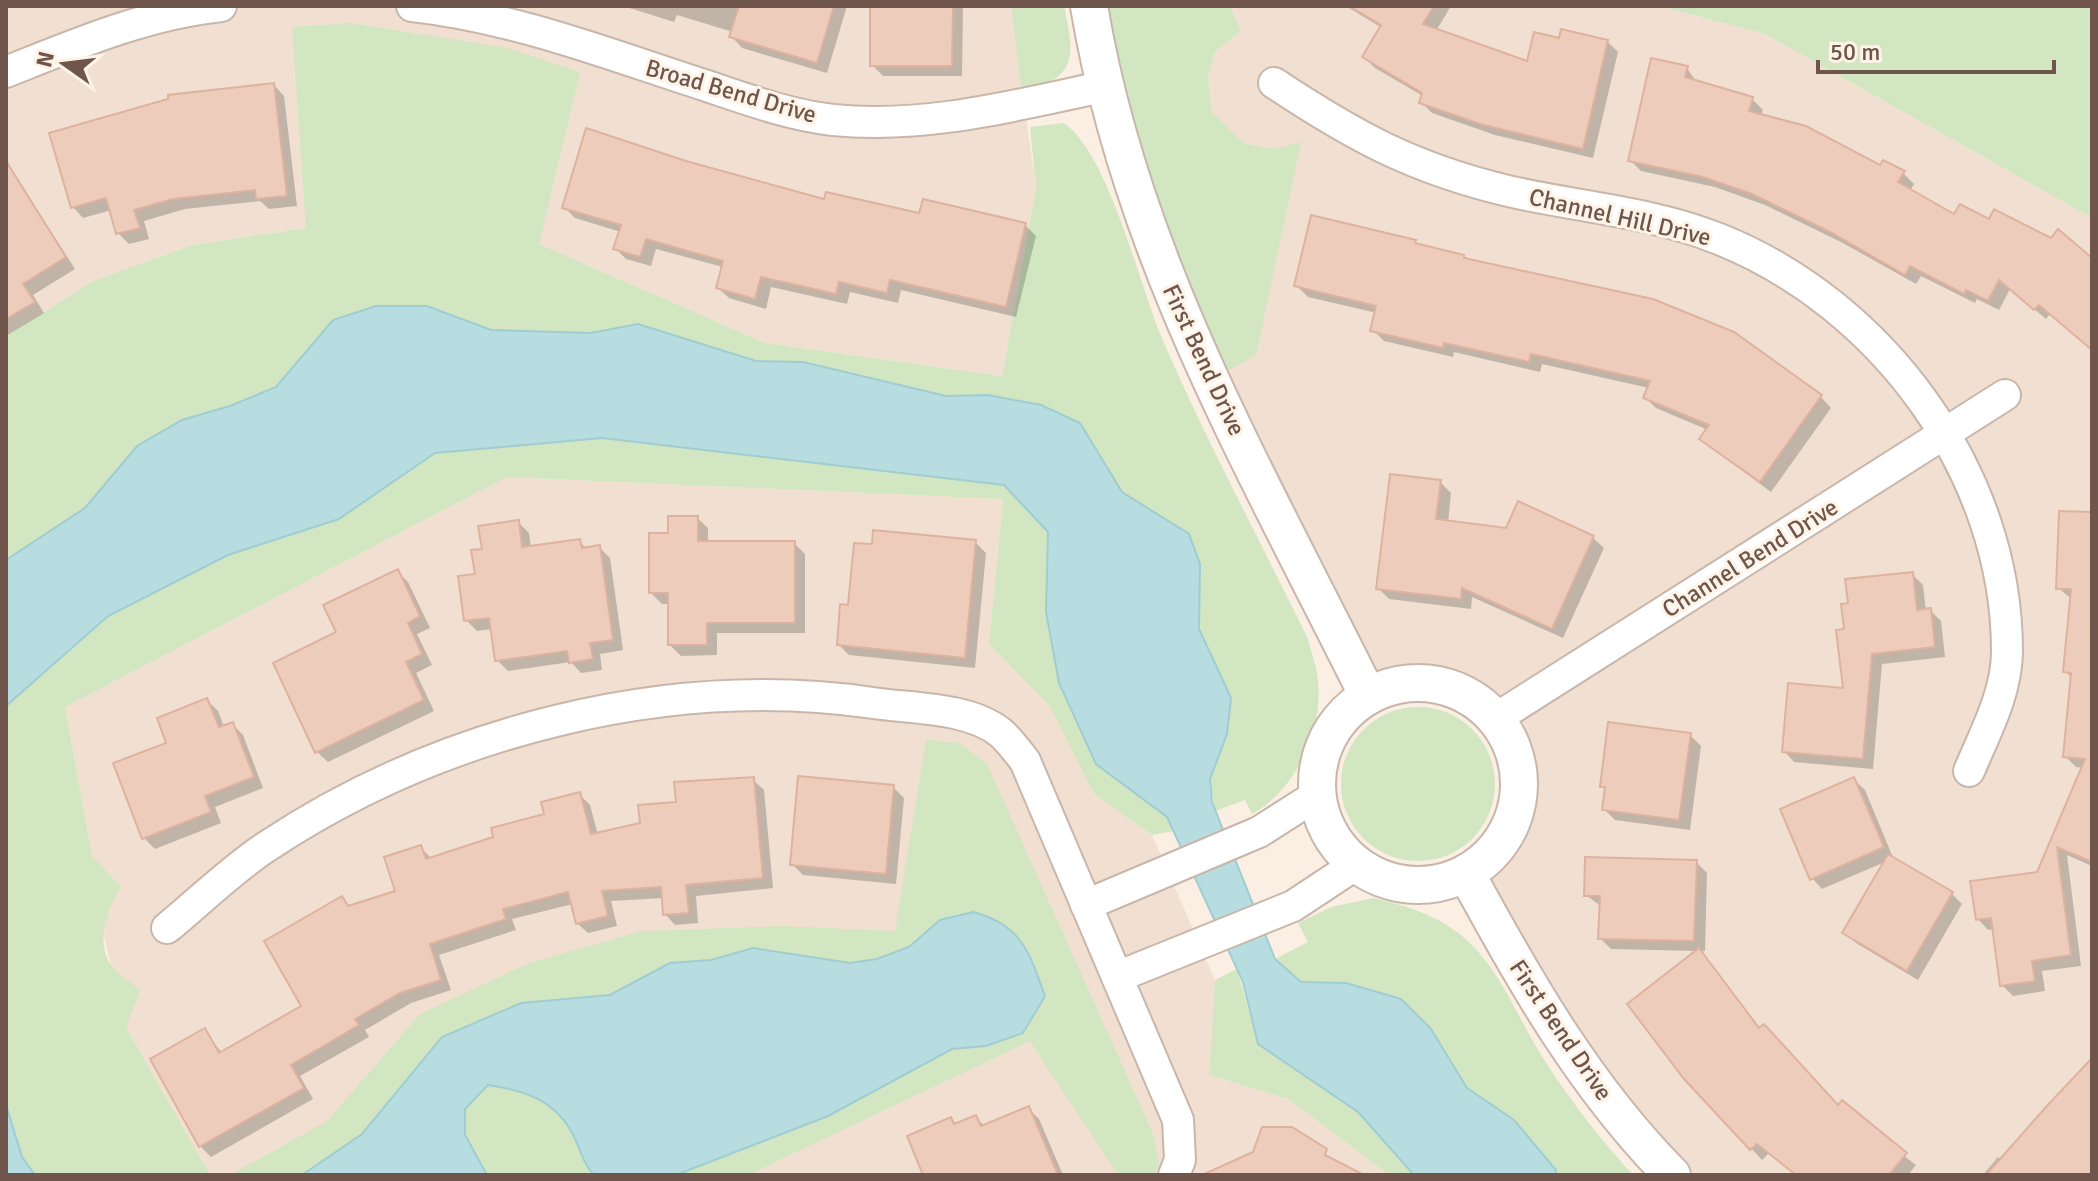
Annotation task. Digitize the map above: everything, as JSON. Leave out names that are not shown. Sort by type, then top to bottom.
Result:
[{"type":"street","points":[[6,72],[103,34],[189,9],[221,6]]},
{"type":"street","name":"Broad Bend Drive","points":[[412,6],[508,22],[770,106],[829,119],[894,124],[957,118],[1102,87]]},
{"type":"street","name":"First Bend Drive","points":[[1089,6],[1102,87],[1143,221],[1186,329],[1368,696]]},
{"type":"street","name":"Channel Hill Drive","points":[[1274,83],[1348,132],[1398,157],[1507,191],[1719,238],[1794,276],[1859,330],[1902,375],[1946,433],[1966,471],[1985,523],[2001,588],[2007,653],[1999,700],[1969,771]]},
{"type":"street","name":"Channel Bend Drive","points":[[1495,719],[2005,395]]},
{"type":"street","points":[[1424,683],[1465,694],[1495,719],[1506,734],[1516,763],[1518,793],[1515,812],[1496,849],[1466,873],[1439,884],[1409,886],[1381,879],[1355,865],[1330,833],[1317,795],[1318,765],[1328,737],[1345,714],[1368,696],[1394,686],[1424,683]]},
{"type":"street","points":[[167,928],[264,848],[355,794],[475,742],[603,711],[727,697],[829,697],[971,717],[1001,733],[1025,761],[1178,1120],[1180,1160],[1174,1175]]},
{"type":"street","points":[[1086,905],[1166,874],[1259,832],[1317,795]]},
{"type":"street","points":[[1117,977],[1293,906],[1355,865]]},
{"type":"street","name":"First Bend Drive","points":[[1466,873],[1530,990],[1576,1061],[1643,1145],[1672,1175]]},
{"type":"shaded area","points":[[6,6],[1011,6],[1036,189],[1002,376],[765,343],[539,244],[306,228],[192,245],[93,281],[6,336]]},
{"type":"shaded area","points":[[1230,6],[1659,6],[1765,34],[2092,218],[2092,1175],[1672,1175],[1466,873],[1496,849],[1515,812],[1518,774],[1506,734],[1483,706],[1445,686],[1403,684],[1368,696],[1226,372],[1301,143],[1273,149],[1243,143],[1212,112],[1208,78],[1215,52],[1241,31]]},
{"type":"shaded area","points":[[507,477],[1003,499],[989,644],[1049,705],[1094,794],[1152,835],[1215,980],[1209,1075],[1288,1099],[1389,1175],[210,1175],[126,1027],[104,936],[106,910],[120,887],[92,856],[65,707]]},
{"type":"green space","points":[[1011,6],[1064,6],[1070,39],[1068,62],[1063,72],[1054,80],[1022,94]]},
{"type":"green space","points":[[1107,6],[1230,6],[1241,31],[1215,52],[1208,77],[1212,112],[1243,143],[1273,149],[1301,142],[1256,355],[1226,372],[1177,267],[1143,168]]},
{"type":"green space","points":[[1659,6],[2092,6],[2092,218],[1765,34]]},
{"type":"green space","points":[[351,23],[507,48],[580,72],[539,244],[765,343],[1002,376],[1036,189],[1030,127],[1064,123],[1080,139],[1095,162],[1121,221],[1161,336],[1214,451],[1308,639],[1318,681],[1316,719],[1303,757],[1282,790],[1252,814],[1245,800],[1215,811],[1210,779],[1227,734],[1231,698],[1199,629],[1200,564],[1189,534],[1122,492],[1080,423],[1041,405],[988,395],[946,396],[803,362],[756,361],[638,324],[591,333],[491,330],[427,306],[376,306],[301,361],[276,387],[230,406],[182,420],[137,446],[85,508],[6,560],[6,336],[93,281],[192,245],[306,228],[292,27]]},
{"type":"green space","points":[[602,438],[1004,485],[1048,532],[1046,612],[1096,764],[1167,817],[1174,831],[1152,835],[1094,794],[1049,705],[989,644],[1003,499],[507,477],[65,707],[92,856],[121,887],[107,917],[104,939],[108,961],[140,990],[126,1027],[210,1175],[35,1175],[22,1157],[6,1105],[6,706],[108,616],[228,555],[339,519],[435,453]]},
{"type":"green space","points":[[1418,707],[1448,713],[1473,729],[1489,754],[1495,784],[1489,814],[1473,839],[1448,855],[1418,861],[1388,855],[1363,839],[1347,814],[1341,784],[1347,754],[1363,729],[1388,713]]},
{"type":"green space","points":[[926,739],[961,744],[987,764],[1154,1136],[1159,1165],[1153,1175],[1118,1175],[1030,1041],[748,1175],[230,1175],[327,1121],[420,1014],[529,963],[642,931],[783,926],[895,931]]},
{"type":"green space","points":[[1373,898],[1431,916],[1452,928],[1475,948],[1497,978],[1563,1089],[1633,1175],[1556,1175],[1556,1169],[1514,1120],[1467,1088],[1431,1029],[1346,983],[1301,982],[1275,959],[1308,942],[1298,923],[1331,907]]},
{"type":"green space","points":[[1237,969],[1258,1044],[1358,1112],[1414,1175],[1389,1175],[1288,1099],[1209,1075],[1215,980]]},
{"type":"water","points":[[376,306],[427,306],[491,330],[591,333],[638,324],[756,361],[803,362],[946,396],[988,395],[1041,405],[1080,423],[1122,492],[1189,534],[1200,564],[1199,629],[1231,698],[1227,734],[1210,779],[1212,802],[1275,959],[1301,982],[1346,983],[1401,999],[1431,1029],[1467,1088],[1514,1120],[1556,1170],[1556,1175],[1414,1175],[1358,1112],[1258,1044],[1243,982],[1167,817],[1096,764],[1059,683],[1046,612],[1048,532],[1004,485],[602,438],[435,453],[339,519],[228,555],[108,616],[6,706],[6,560],[85,508],[137,446],[182,420],[230,406],[276,387],[333,320]]},
{"type":"water","points":[[973,912],[1003,924],[1021,942],[1034,966],[1045,996],[1023,1033],[986,1046],[952,1049],[828,1116],[676,1175],[594,1175],[571,1131],[555,1111],[524,1093],[488,1085],[465,1109],[465,1135],[487,1175],[302,1175],[362,1134],[442,1037],[521,1003],[610,995],[670,963],[711,960],[753,948],[850,963],[877,959],[909,947],[940,920]]},
{"type":"water","points":[[6,1105],[22,1157],[35,1175],[6,1175]]},
{"type":"building","points":[[739,6],[834,6],[817,63],[729,37]]},
{"type":"building","points":[[870,6],[953,6],[952,66],[870,66]]},
{"type":"building","points":[[1349,6],[1434,6],[1423,24],[1527,61],[1534,32],[1559,38],[1561,29],[1608,40],[1583,149],[1483,125],[1419,103],[1422,93],[1362,57],[1381,25]]},
{"type":"building","points":[[1651,58],[1688,66],[1685,77],[1753,97],[1749,111],[1806,126],[1880,165],[1883,160],[1905,171],[1898,182],[1954,214],[1960,204],[1989,219],[1994,209],[2051,238],[2058,229],[2092,258],[2092,350],[2039,305],[2034,310],[1999,280],[1988,301],[1966,290],[1964,294],[1910,266],[1905,275],[1830,232],[1752,194],[1703,177],[1628,161]]},
{"type":"building","points":[[274,83],[287,196],[256,199],[255,190],[173,199],[134,210],[140,228],[116,234],[106,198],[71,208],[49,133],[168,99],[168,95]]},
{"type":"building","points":[[586,128],[686,161],[824,199],[826,192],[919,213],[923,199],[1026,223],[1006,307],[890,280],[887,293],[839,282],[836,294],[761,277],[755,299],[716,288],[723,261],[646,239],[640,257],[613,249],[621,225],[562,208]]},
{"type":"building","points":[[6,161],[66,257],[23,284],[35,302],[6,319]]},
{"type":"building","points":[[1311,215],[1416,240],[1415,243],[1464,255],[1464,258],[1653,299],[1734,332],[1822,395],[1760,482],[1699,439],[1709,425],[1643,398],[1650,381],[1531,354],[1529,362],[1444,343],[1443,348],[1370,331],[1376,306],[1294,286]]},
{"type":"building","points":[[1390,474],[1441,480],[1436,519],[1506,528],[1518,501],[1594,536],[1552,629],[1462,588],[1461,599],[1376,589]]},
{"type":"building","points":[[2059,511],[2092,512],[2092,862],[2057,847],[2071,955],[2032,961],[2035,981],[2000,986],[1991,918],[1976,920],[1970,881],[2037,872],[2085,759],[2063,757],[2071,673],[2063,672],[2071,589],[2056,589]]},
{"type":"building","points":[[668,516],[698,516],[698,541],[795,541],[795,623],[707,623],[707,645],[668,645],[668,593],[649,593],[649,533],[668,533]]},
{"type":"building","points":[[519,520],[522,547],[580,539],[582,548],[600,545],[613,640],[590,643],[593,659],[569,663],[567,651],[495,661],[489,618],[464,621],[458,576],[475,574],[471,550],[482,549],[478,526]]},
{"type":"building","points":[[873,530],[976,540],[965,658],[837,645],[840,604],[848,605],[854,543],[872,544]]},
{"type":"building","points":[[398,569],[420,616],[408,623],[422,654],[406,662],[424,700],[315,753],[273,663],[336,632],[323,605]]},
{"type":"building","points":[[1913,572],[1917,610],[1931,608],[1935,647],[1872,654],[1863,759],[1782,752],[1788,683],[1843,688],[1836,630],[1844,629],[1841,604],[1848,603],[1845,579]]},
{"type":"building","points":[[207,698],[219,727],[233,722],[254,777],[205,796],[211,812],[142,839],[113,763],[166,743],[157,718]]},
{"type":"building","points":[[1608,722],[1691,733],[1679,820],[1602,810],[1605,787],[1600,787]]},
{"type":"building","points":[[798,776],[894,785],[886,874],[790,865]]},
{"type":"building","points":[[754,777],[763,878],[686,885],[689,913],[663,915],[661,887],[602,891],[608,916],[576,924],[568,892],[503,909],[506,919],[430,944],[441,980],[400,993],[355,1019],[359,1025],[291,1065],[304,1088],[199,1147],[150,1059],[205,1028],[219,1053],[301,1006],[264,941],[342,896],[348,906],[395,891],[384,857],[421,845],[426,859],[493,837],[491,828],[544,814],[541,802],[580,792],[591,834],[640,823],[638,805],[676,802],[674,782]]},
{"type":"building","points":[[1854,777],[1884,847],[1810,880],[1780,809]]},
{"type":"building","points":[[1888,854],[1953,892],[1907,971],[1842,933]]},
{"type":"building","points":[[1585,857],[1697,860],[1694,941],[1598,939],[1600,896],[1584,896]]},
{"type":"building","points":[[1699,948],[1759,1028],[1764,1024],[1838,1105],[1842,1100],[1907,1153],[1889,1175],[1796,1175],[1757,1144],[1750,1150],[1684,1079],[1627,1004]]},
{"type":"building","points":[[2092,1058],[2092,1175],[1986,1175],[2045,1108]]},
{"type":"building","points":[[1029,1106],[1058,1175],[923,1175],[907,1136],[951,1117],[954,1124],[976,1115],[981,1126]]},
{"type":"building","points":[[1262,1127],[1292,1127],[1327,1149],[1325,1155],[1364,1175],[1202,1175],[1253,1152]]}]
